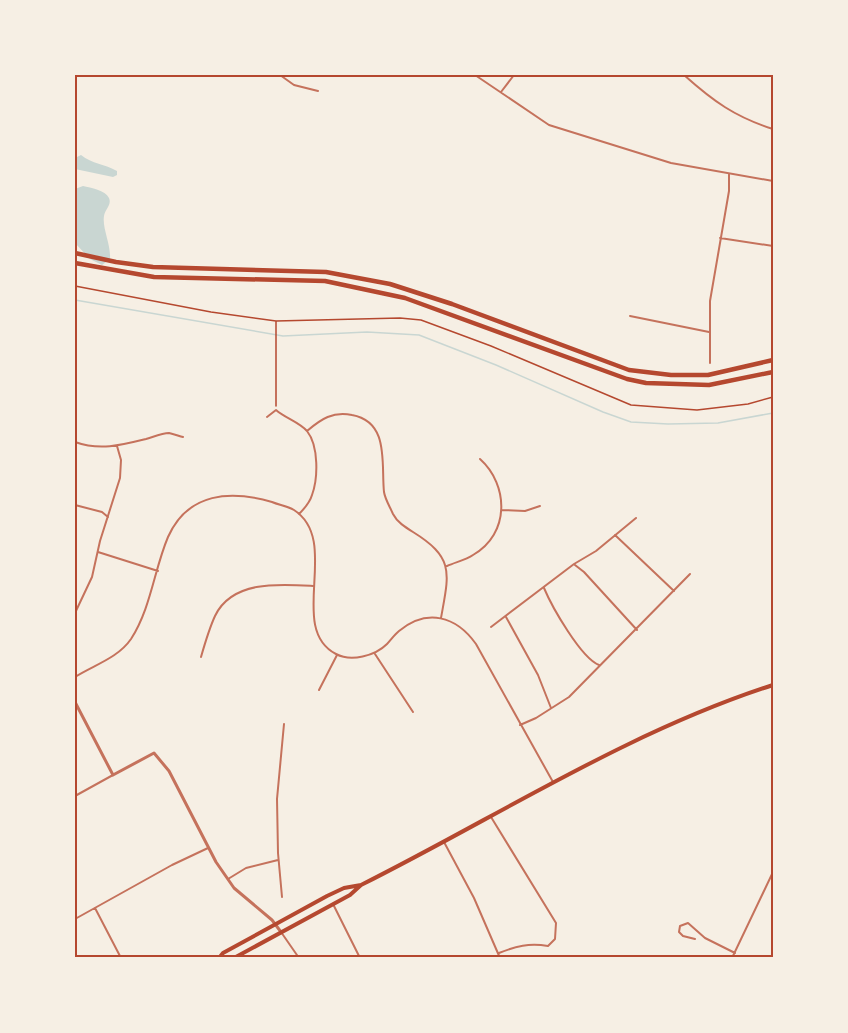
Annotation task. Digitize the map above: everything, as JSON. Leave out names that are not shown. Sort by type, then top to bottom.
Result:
[{"type":"main road","points":[[75,253],[153,267],[326,272],[390,284],[452,304],[629,370],[671,375],[708,375],[773,360]]},
{"type":"main road","points":[[75,263],[154,277],[325,281],[405,298],[627,379],[646,383],[709,385],[773,372]]},
{"type":"main road","points":[[627,379],[629,370]]},
{"type":"main road","points":[[234,958],[350,895],[362,885],[553,782],[661,729],[773,685]]},
{"type":"main road","points":[[219,958],[223,953],[344,888],[362,885]]},
{"type":"street","points":[[280,75],[294,85],[318,91]]},
{"type":"street","points":[[475,75],[549,125],[671,163],[773,181]]},
{"type":"street","points":[[501,93],[514,75]]},
{"type":"street","points":[[684,75],[717,104],[773,129]]},
{"type":"street","points":[[710,363],[710,301],[729,191],[729,174]]},
{"type":"street","points":[[720,238],[773,246]]},
{"type":"street","points":[[630,316],[709,332]]},
{"type":"street","points":[[267,417],[276,410],[307,431],[315,453],[315,484],[312,497],[299,514]]},
{"type":"street","points":[[307,431],[331,414],[344,413],[357,416],[371,425],[380,437],[383,450],[385,495],[394,517],[402,525],[431,543],[447,566],[441,618]]},
{"type":"street","points":[[75,442],[96,447],[117,446],[170,433],[183,437]]},
{"type":"street","points":[[75,612],[92,577],[122,468],[117,446]]},
{"type":"street","points":[[447,566],[473,555],[483,547],[499,522],[502,510],[500,490],[489,468],[480,459]]},
{"type":"street","points":[[75,676],[115,655],[129,642],[145,610],[167,540],[186,513],[200,502],[224,496],[246,496],[287,507],[299,514],[307,524],[315,549],[313,586],[315,626],[326,647],[337,655],[350,657],[375,653],[398,632],[425,617],[441,618],[456,623],[468,632],[476,644],[553,782]]},
{"type":"street","points":[[75,505],[102,512],[108,517]]},
{"type":"street","points":[[502,510],[525,511],[540,506]]},
{"type":"street","points":[[491,627],[574,564],[596,551],[636,518]]},
{"type":"street","points":[[615,535],[674,591]]},
{"type":"street","points":[[98,552],[158,571]]},
{"type":"street","points":[[574,564],[637,630]]},
{"type":"street","points":[[520,724],[569,697],[690,574]]},
{"type":"street","points":[[201,657],[215,615],[221,606],[237,595],[251,588],[264,586],[313,586]]},
{"type":"street","points":[[544,587],[580,649],[592,662],[599,665]]},
{"type":"street","points":[[505,616],[538,675],[551,708]]},
{"type":"street","points":[[375,653],[413,712]]},
{"type":"street","points":[[319,690],[337,655]]},
{"type":"street","points":[[75,702],[113,775]]},
{"type":"street","points":[[282,897],[278,860],[277,799],[284,724]]},
{"type":"street","points":[[75,796],[154,753],[169,771],[208,848],[234,888],[275,924],[299,958]]},
{"type":"street","points":[[490,817],[556,923],[555,939],[548,946],[529,944],[516,946],[499,953]]},
{"type":"street","points":[[444,842],[474,898],[500,958]]},
{"type":"street","points":[[75,919],[172,865],[208,848]]},
{"type":"street","points":[[228,879],[246,868],[278,860]]},
{"type":"street","points":[[732,958],[773,872]]},
{"type":"street","points":[[333,904],[360,958]]},
{"type":"street","points":[[95,908],[121,958]]},
{"type":"street","points":[[695,939],[683,936],[679,932],[680,926],[688,923],[705,938],[735,953]]},
{"type":"path","points":[[75,286],[211,312],[276,321],[400,318],[421,320],[491,346],[631,405],[697,410],[748,404],[773,397]]},
{"type":"path","points":[[276,321],[276,410]]},
{"type":"shaded area","points":[[81,155],[117,171],[117,175],[113,177],[75,169],[75,158]]},
{"type":"shaded area","points":[[83,186],[101,191],[110,200],[104,221],[110,259],[102,265],[90,259],[75,243],[75,189]]},
{"type":"waterway","points":[[75,300],[283,336],[367,332],[419,335],[631,422],[718,423],[773,413]]}]
